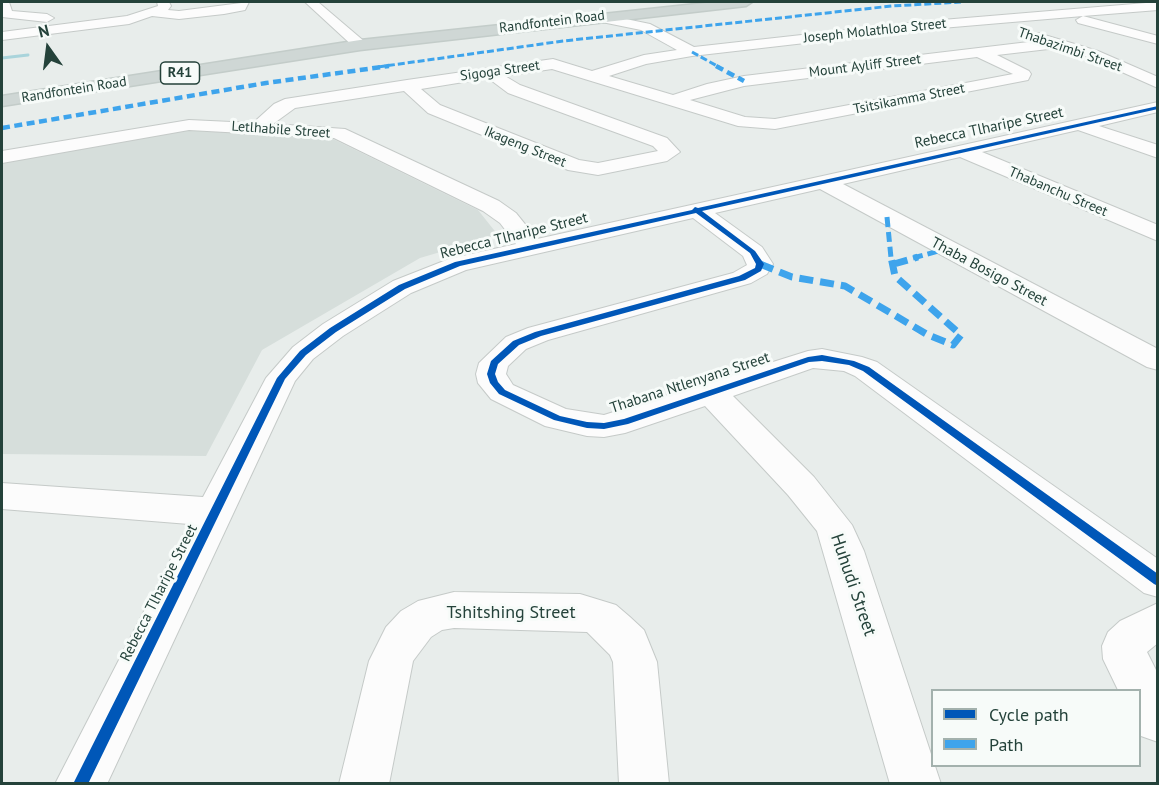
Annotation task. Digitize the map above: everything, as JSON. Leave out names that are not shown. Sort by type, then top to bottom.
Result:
[{"type":"main road","name":"Randfontein Road","points":[[2,101],[360,45],[746,2]]},
{"type":"street","points":[[3,2],[7,14],[56,20],[60,28]]},
{"type":"street","points":[[2,36],[129,20],[154,13],[165,6],[163,2]]},
{"type":"street","points":[[154,13],[179,15],[232,9],[243,6],[243,2]]},
{"type":"street","points":[[311,2],[360,45]]},
{"type":"street","name":"Joseph Molathloa Street","points":[[595,75],[644,60],[692,52],[982,21],[1158,6]]},
{"type":"street","points":[[1132,8],[1158,14]]},
{"type":"street","points":[[35,16],[55,12]]},
{"type":"street","points":[[1059,14],[1158,40]]},
{"type":"street","points":[[597,17],[645,27],[692,52]]},
{"type":"street","name":"Thabazimbi Street","points":[[982,21],[1093,54],[1158,83]]},
{"type":"street","name":"Mount Ayliff Street","points":[[674,100],[713,87],[1059,43]]},
{"type":"street","name":"Tsitsikamma Street","points":[[744,122],[764,125],[785,123],[1022,77],[1023,74],[1016,69],[978,52]]},
{"type":"street","name":"Sigoga Street","points":[[258,128],[280,108],[291,103],[553,64],[744,122]]},
{"type":"street","name":"Ikageng Street","points":[[407,85],[435,109],[575,166],[598,169],[660,157],[670,152],[660,142],[514,89],[490,73]]},
{"type":"street","points":[[713,87],[744,122]]},
{"type":"street","name":"Rebecca Tlharipe Street","points":[[80,783],[281,378],[291,364],[318,340],[422,277],[458,264],[1158,106]]},
{"type":"street","points":[[1077,124],[1158,152]]},
{"type":"street","name":"Letlhabile Street","points":[[2,157],[161,128],[202,125],[346,135],[491,206],[508,218],[530,246]]},
{"type":"street","name":"Thabanchu Street","points":[[959,150],[1158,234]]},
{"type":"street","name":"Thaba Bosigo Street","points":[[821,181],[1158,361]]},
{"type":"street","name":"Thabana Ntlenyana Street","points":[[695,209],[753,252],[760,264],[758,269],[742,278],[538,334],[509,349],[494,363],[491,374],[494,383],[502,392],[557,418],[587,425],[625,422],[808,360],[822,358],[851,363],[866,369],[1158,581]]},
{"type":"street","name":"Huhudi Street","points":[[710,392],[801,486],[833,525],[844,551],[916,783]]},
{"type":"street","points":[[2,496],[216,512]]},
{"type":"street","name":"Tshitshing Street","points":[[364,783],[391,661],[401,640],[416,624],[433,614],[454,610],[580,612],[601,618],[615,630],[628,644],[635,662],[644,783]]},
{"type":"street","points":[[1158,621],[1135,634],[1124,646],[1125,659],[1158,720]]},
{"type":"shaded area","points":[[173,130],[327,136],[478,210],[498,235],[420,258],[262,350],[206,456],[2,454],[2,162]]},
{"type":"waterway","points":[[2,58],[28,55]]},
{"type":"marked path","points":[[2,128],[266,83],[563,41],[892,6],[961,2]]},
{"type":"marked path","points":[[692,52],[744,81]]},
{"type":"marked path","points":[[760,264],[792,277],[845,286],[928,335],[953,345],[961,335],[895,276],[888,244],[887,217]]},
{"type":"marked path","points":[[894,264],[946,249]]},
{"type":"cycle path","points":[[80,784],[281,378],[303,353],[333,330],[402,287],[458,264],[1158,107]]},
{"type":"cycle path","points":[[695,209],[753,252],[760,264],[758,269],[742,278],[538,334],[516,343],[494,363],[491,374],[494,383],[502,392],[557,418],[587,425],[604,426],[625,422],[808,360],[822,358],[851,363],[866,369],[1158,581]]}]
